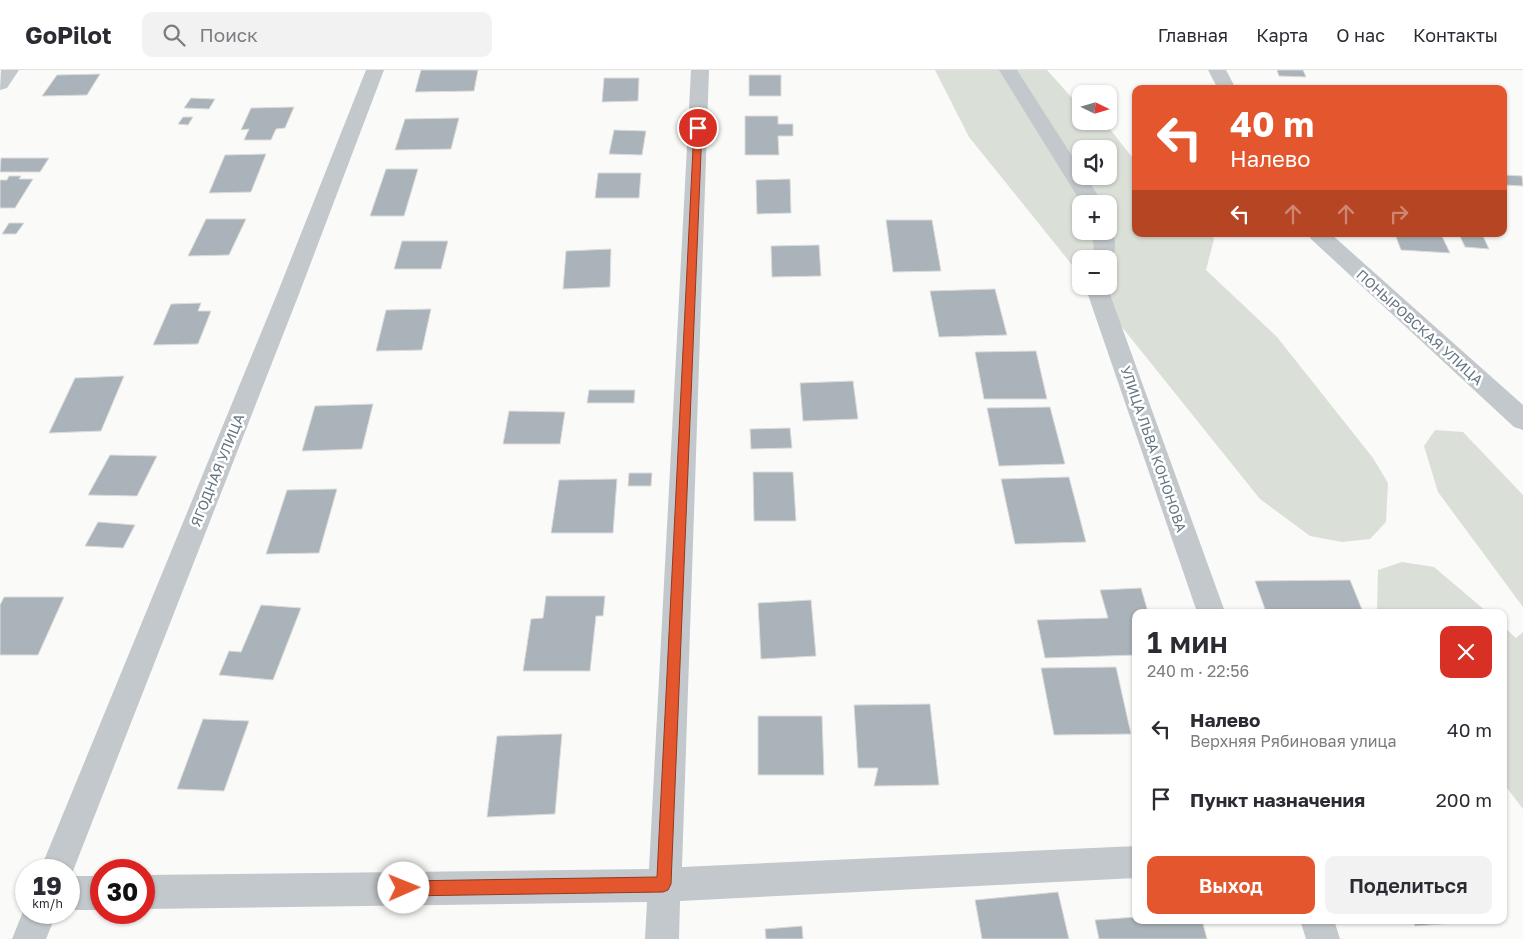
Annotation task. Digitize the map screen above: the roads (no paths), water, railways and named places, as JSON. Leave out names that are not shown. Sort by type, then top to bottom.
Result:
[{"type":"street","points":[[0,84],[10,70]]},
{"type":"street","name":"ЯГОДНАЯ УЛИЦА","points":[[61,859],[288,294],[375,70]]},
{"type":"street","points":[[662,939],[700,70]]},
{"type":"street","points":[[1008,70],[1087,195]]},
{"type":"street","points":[[1217,70],[1225,85]]},
{"type":"street","name":"ПОНЫРОВСКАЯ УЛИЦА","points":[[1321,237],[1523,420]]},
{"type":"street","name":"УЛИЦА ЛЬВА КОНОНОВА","points":[[1099,295],[1210,609]]},
{"type":"street","points":[[155,892],[663,884],[1132,862]]},
{"type":"street","points":[[29,939],[35,924]]},
{"type":"street","points":[[1317,924],[1323,939]]}]
